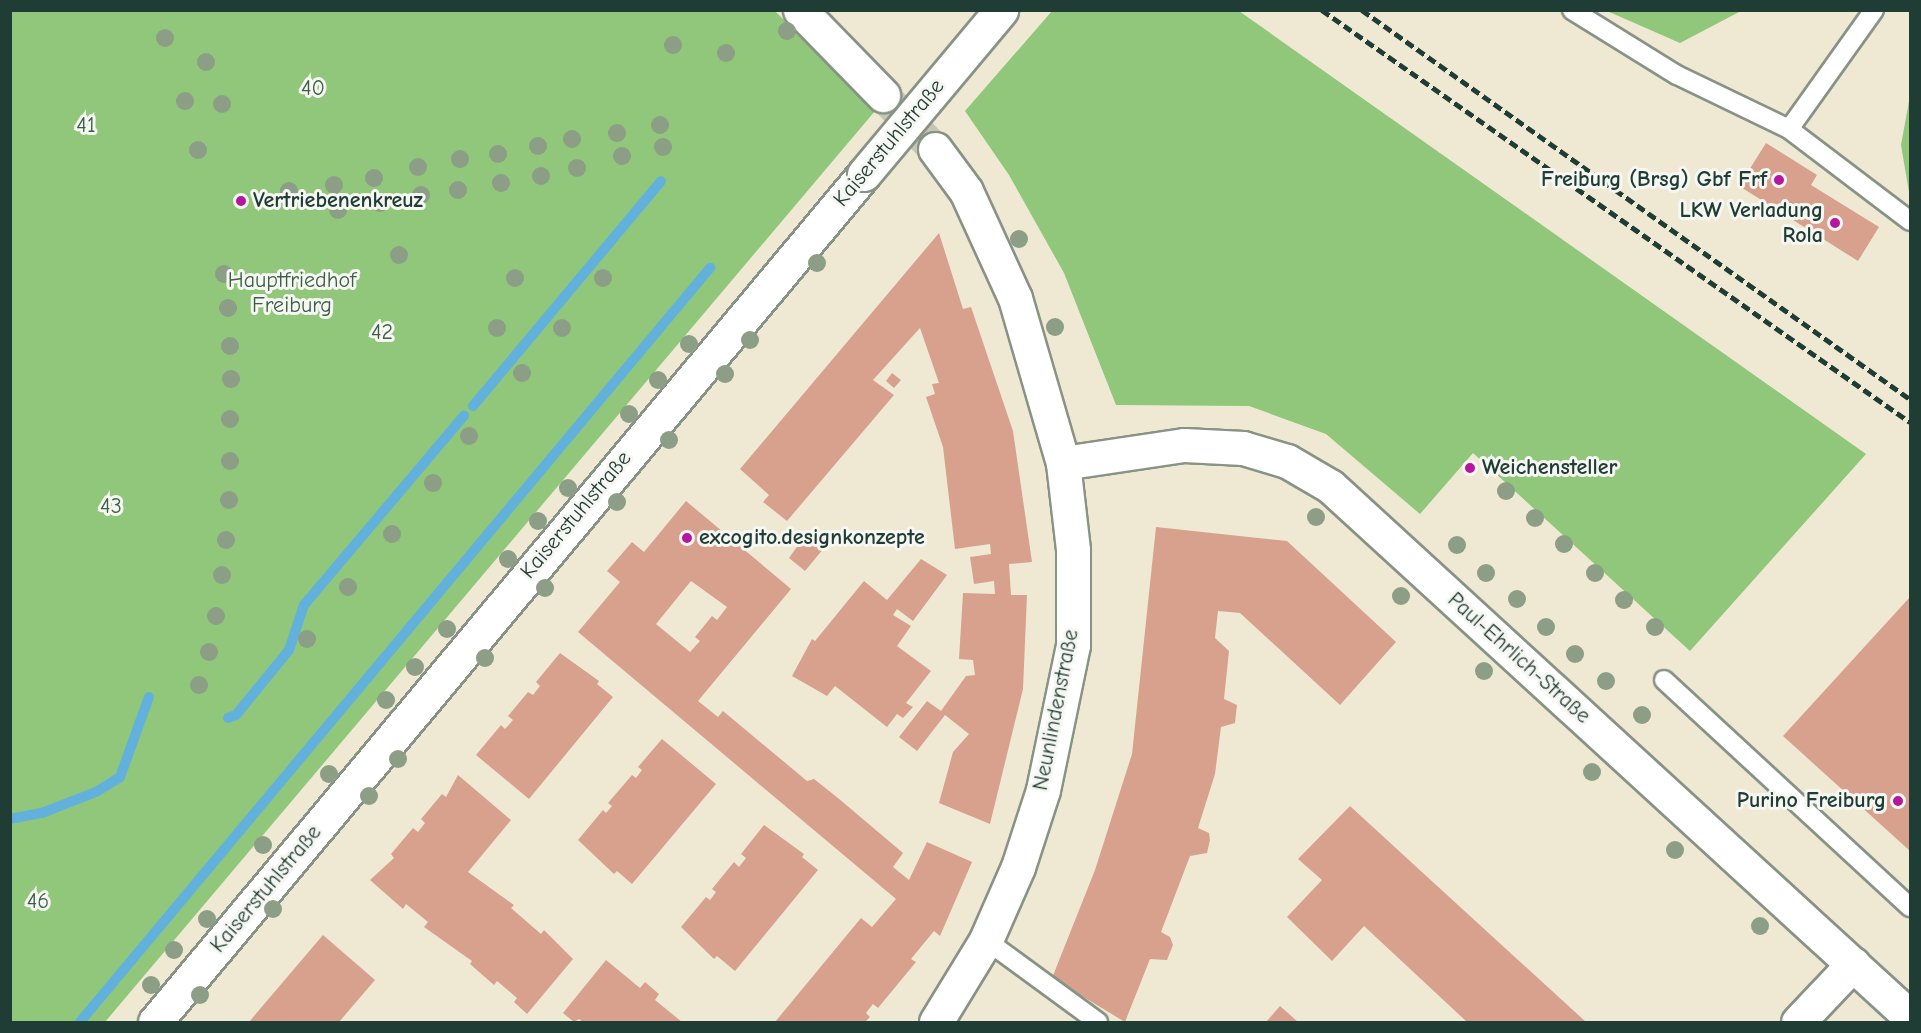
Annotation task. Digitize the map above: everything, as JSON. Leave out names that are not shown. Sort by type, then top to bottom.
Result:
[{"type":"street","points":[[800,10],[883,95]]},
{"type":"street","name":"Kaiserstuhlstraße","points":[[155,1023],[1001,10]]},
{"type":"street","name":"Neunlindenstraße","points":[[935,149],[966,191],[1015,298],[1049,404],[1063,463],[1073,550],[1073,645],[1043,790],[1018,867],[986,940],[936,1023]]},
{"type":"street","name":"Paul-Ehrlich-Straße","points":[[1063,463],[1184,445],[1243,448],[1287,461],[1330,486],[1911,1017]]},
{"type":"street","points":[[1798,1023],[1853,964]]},
{"type":"lane","points":[[1572,10],[1677,75],[1789,129],[1911,221]]},
{"type":"lane","points":[[1789,129],[1874,10]]},
{"type":"lane","points":[[1664,680],[1911,907]]},
{"type":"lane","points":[[986,940],[1098,1023]]},
{"type":"green space","name":"Hauptfriedhof Freiburg","points":[[10,11],[775,11],[875,111],[105,1022],[11,1022]]},
{"type":"green space","points":[[1052,11],[1239,11],[1866,454],[1690,651],[1473,453],[1420,514],[1326,434],[1249,406],[1116,405],[1064,273],[1009,175],[965,111]]},
{"type":"green space","points":[[1607,11],[1741,11],[1680,43]]},
{"type":"green space","points":[[1910,96],[1910,198],[1901,145]]},
{"type":"building","points":[[1766,143],[1817,175],[1811,185],[1879,227],[1858,261],[1739,186]]},
{"type":"building","points":[[939,233],[963,309],[971,307],[1013,431],[1032,562],[1009,564],[1011,595],[1027,595],[1023,689],[990,824],[939,803],[953,752],[969,734],[945,715],[917,751],[899,737],[927,701],[941,711],[966,676],[975,675],[973,660],[959,659],[963,593],[995,594],[994,581],[974,584],[970,557],[991,554],[990,544],[955,549],[943,447],[926,397],[935,394],[932,384],[939,383],[920,328],[873,380],[894,395],[787,521],[763,502],[769,495],[740,469]]},
{"type":"building","points":[[892,373],[901,380],[894,388],[886,381]]},
{"type":"building","points":[[686,501],[791,589],[698,701],[718,717],[723,711],[807,781],[814,779],[903,853],[893,867],[909,880],[927,842],[972,862],[940,936],[934,931],[911,959],[916,962],[878,1008],[873,1004],[866,1013],[870,1017],[865,1022],[775,1022],[861,918],[872,927],[896,899],[578,632],[620,582],[607,571],[632,542],[644,552]],"holes":[[[691,581],[727,607],[717,620],[712,616],[695,637],[700,641],[690,652],[656,624]]]},
{"type":"building","points":[[1156,527],[1287,541],[1396,642],[1340,705],[1240,613],[1218,611],[1215,638],[1229,651],[1224,699],[1237,705],[1235,723],[1221,727],[1215,774],[1198,828],[1209,833],[1210,840],[1207,853],[1190,856],[1161,932],[1170,937],[1173,945],[1167,960],[1150,959],[1125,1022],[1052,978],[1095,870],[1132,754]]},
{"type":"building","points":[[806,534],[824,548],[805,571],[789,558]]},
{"type":"building","points":[[921,559],[947,575],[913,621],[897,609],[893,615],[911,626],[897,646],[931,671],[906,703],[913,707],[903,718],[897,714],[887,727],[835,686],[827,696],[792,676],[812,639],[815,641],[864,581],[887,600]]},
{"type":"building","points":[[1910,597],[1910,851],[1783,736]]},
{"type":"building","points":[[560,653],[599,681],[597,684],[613,697],[529,799],[476,755],[501,725],[505,729],[513,720],[508,716],[528,692],[533,695],[540,686],[536,682]]},
{"type":"building","points":[[662,739],[716,784],[632,884],[617,871],[614,874],[578,840],[603,810],[606,813],[612,806],[608,803],[632,775],[636,778],[642,770],[638,767]]},
{"type":"building","points":[[458,775],[511,820],[468,872],[514,905],[511,908],[541,934],[544,930],[573,959],[527,1014],[514,1002],[517,998],[497,981],[494,985],[470,964],[472,961],[424,927],[428,922],[406,904],[403,909],[370,880],[394,858],[391,854],[413,828],[418,832],[425,823],[421,819],[442,794],[446,797]]},
{"type":"building","points":[[1350,806],[1586,1022],[1467,1022],[1364,926],[1332,961],[1287,917],[1322,880],[1298,859]]},
{"type":"building","points":[[764,825],[804,854],[802,857],[818,870],[735,971],[717,956],[714,959],[681,927],[706,897],[710,900],[716,892],[712,889],[734,862],[739,867],[746,858],[741,854]]},
{"type":"building","points":[[323,935],[375,980],[339,1022],[249,1022]]},
{"type":"building","points":[[606,960],[640,988],[645,982],[659,994],[655,1000],[682,1022],[583,1022],[579,1019],[574,1022],[563,1013]]},
{"type":"building","points":[[1280,1006],[1298,1022],[1266,1022]]},
{"type":"waterway","points":[[473,406],[661,181]]},
{"type":"waterway","points":[[80,1022],[710,268]]},
{"type":"waterway","points":[[228,718],[236,715],[289,650],[304,605],[464,416]]},
{"type":"waterway","points":[[10,819],[42,813],[96,792],[120,777],[149,697]]},
{"type":"tunnel","points":[[883,95],[935,149]]},
{"type":"railway","points":[[1322,10],[1910,422]]},
{"type":"railway","points":[[1362,10],[1910,399]]},
{"type":"place","name":"Freiburg (Brsg) Gbf Frf","points":[[1779,180]]},
{"type":"place","name":"Vertriebenenkreuz","points":[[241,201]]},
{"type":"place","name":"LKW Verladung Rola","points":[[1835,223]]},
{"type":"place","name":"Weichensteller","points":[[1470,468]]},
{"type":"place","name":"excogito.designkonzepte","points":[[687,538]]},
{"type":"place","name":"Purino Freiburg","points":[[1898,801]]},
{"type":"park label","name":"40","points":[[313,89]]},
{"type":"park label","name":"41","points":[[86,126]]},
{"type":"park label","name":"42","points":[[382,333]]},
{"type":"park label","name":"43","points":[[111,507]]},
{"type":"park label","name":"46","points":[[38,902]]}]
